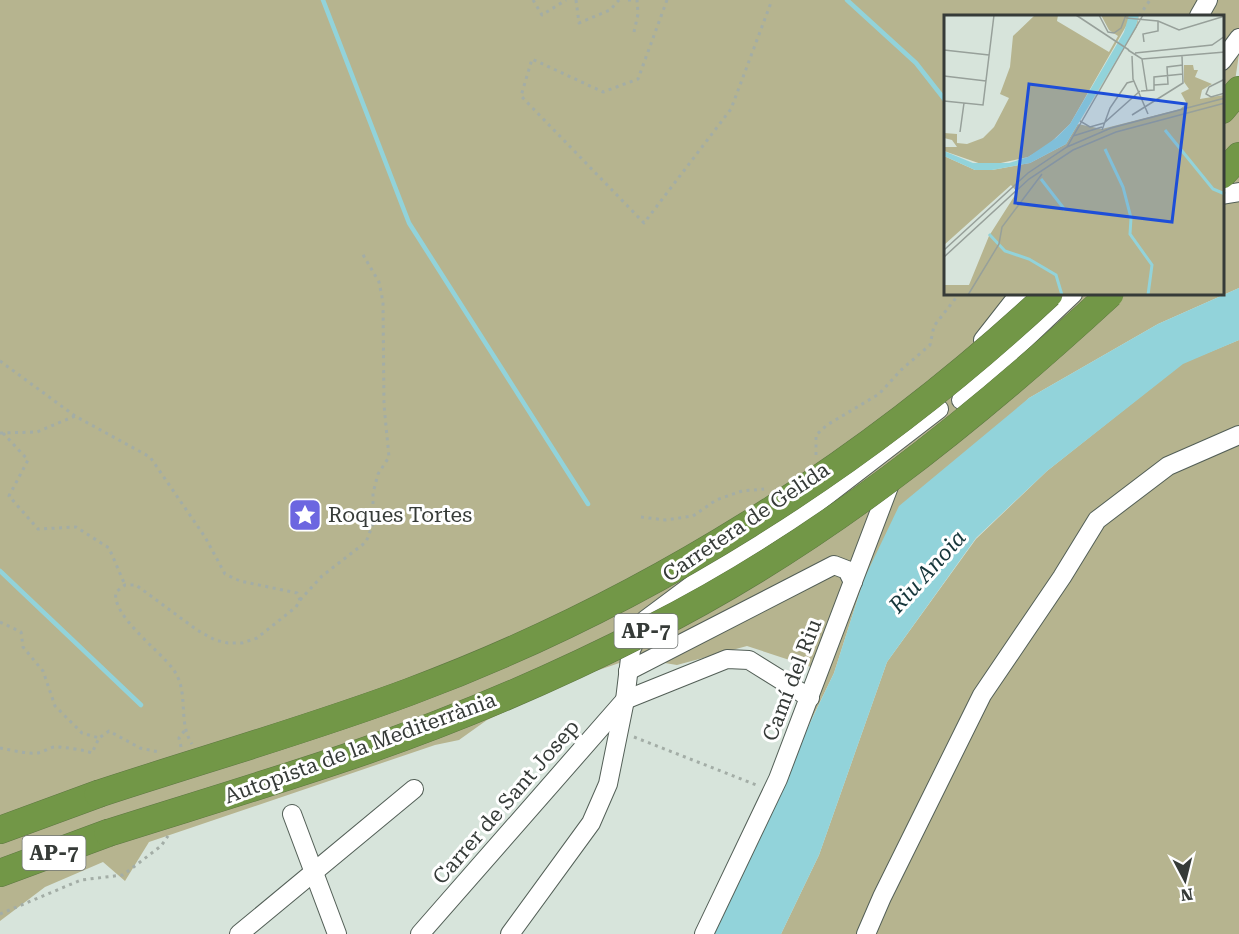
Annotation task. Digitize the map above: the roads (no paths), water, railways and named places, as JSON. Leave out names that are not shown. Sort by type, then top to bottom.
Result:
[{"type":"highway","points":[[1224,108],[1239,90]]},
{"type":"highway","points":[[1228,189],[1239,156]]},
{"type":"highway","name":"Autopista de la Mediterrània","points":[[0,830],[98,794],[286,735],[410,692],[522,645],[625,595],[718,542],[840,463],[935,392],[1047,296]]},
{"type":"highway","name":"Autopista de la Mediterrània","points":[[0,873],[108,833],[356,754],[426,729],[563,671],[650,629],[759,566],[883,484],[999,393],[1108,296]]},
{"type":"street","points":[[1200,15],[1208,0]]},
{"type":"street","points":[[1224,58],[1239,38]]},
{"type":"street","points":[[954,395],[1018,296]]},
{"type":"street","points":[[954,395],[1071,296]]},
{"type":"street","name":"Carretera de Gelida","points":[[510,934],[591,823],[608,783],[625,700],[631,650],[645,620],[700,579],[808,510],[939,409],[938,398],[954,395]]},
{"type":"street","name":"Camí del Riu","points":[[704,934],[772,791],[810,698],[907,435]]},
{"type":"street","points":[[866,934],[982,695],[1062,577],[1096,520],[1168,466],[1239,435]]},
{"type":"street","points":[[628,671],[834,565],[847,570],[853,582]]},
{"type":"street","points":[[625,700],[727,659],[749,660],[810,698]]},
{"type":"street","name":"Carrer de Sant Josep","points":[[420,934],[625,700]]},
{"type":"street","points":[[239,934],[414,789]]},
{"type":"street","points":[[292,814],[337,934]]},
{"type":"water","name":"Riu Anoia","points":[[1239,288],[1239,340],[1183,364],[1047,471],[976,538],[887,662],[819,855],[781,934],[709,934],[834,673],[864,579],[899,506],[1029,398],[1158,324]]},
{"type":"waterway","points":[[323,0],[409,223],[588,504]]},
{"type":"waterway","points":[[847,0],[916,63],[944,99]]},
{"type":"waterway","points":[[0,571],[141,705]]},
{"type":"place","name":"Roques Tortes","points":[[305,515]]}]
